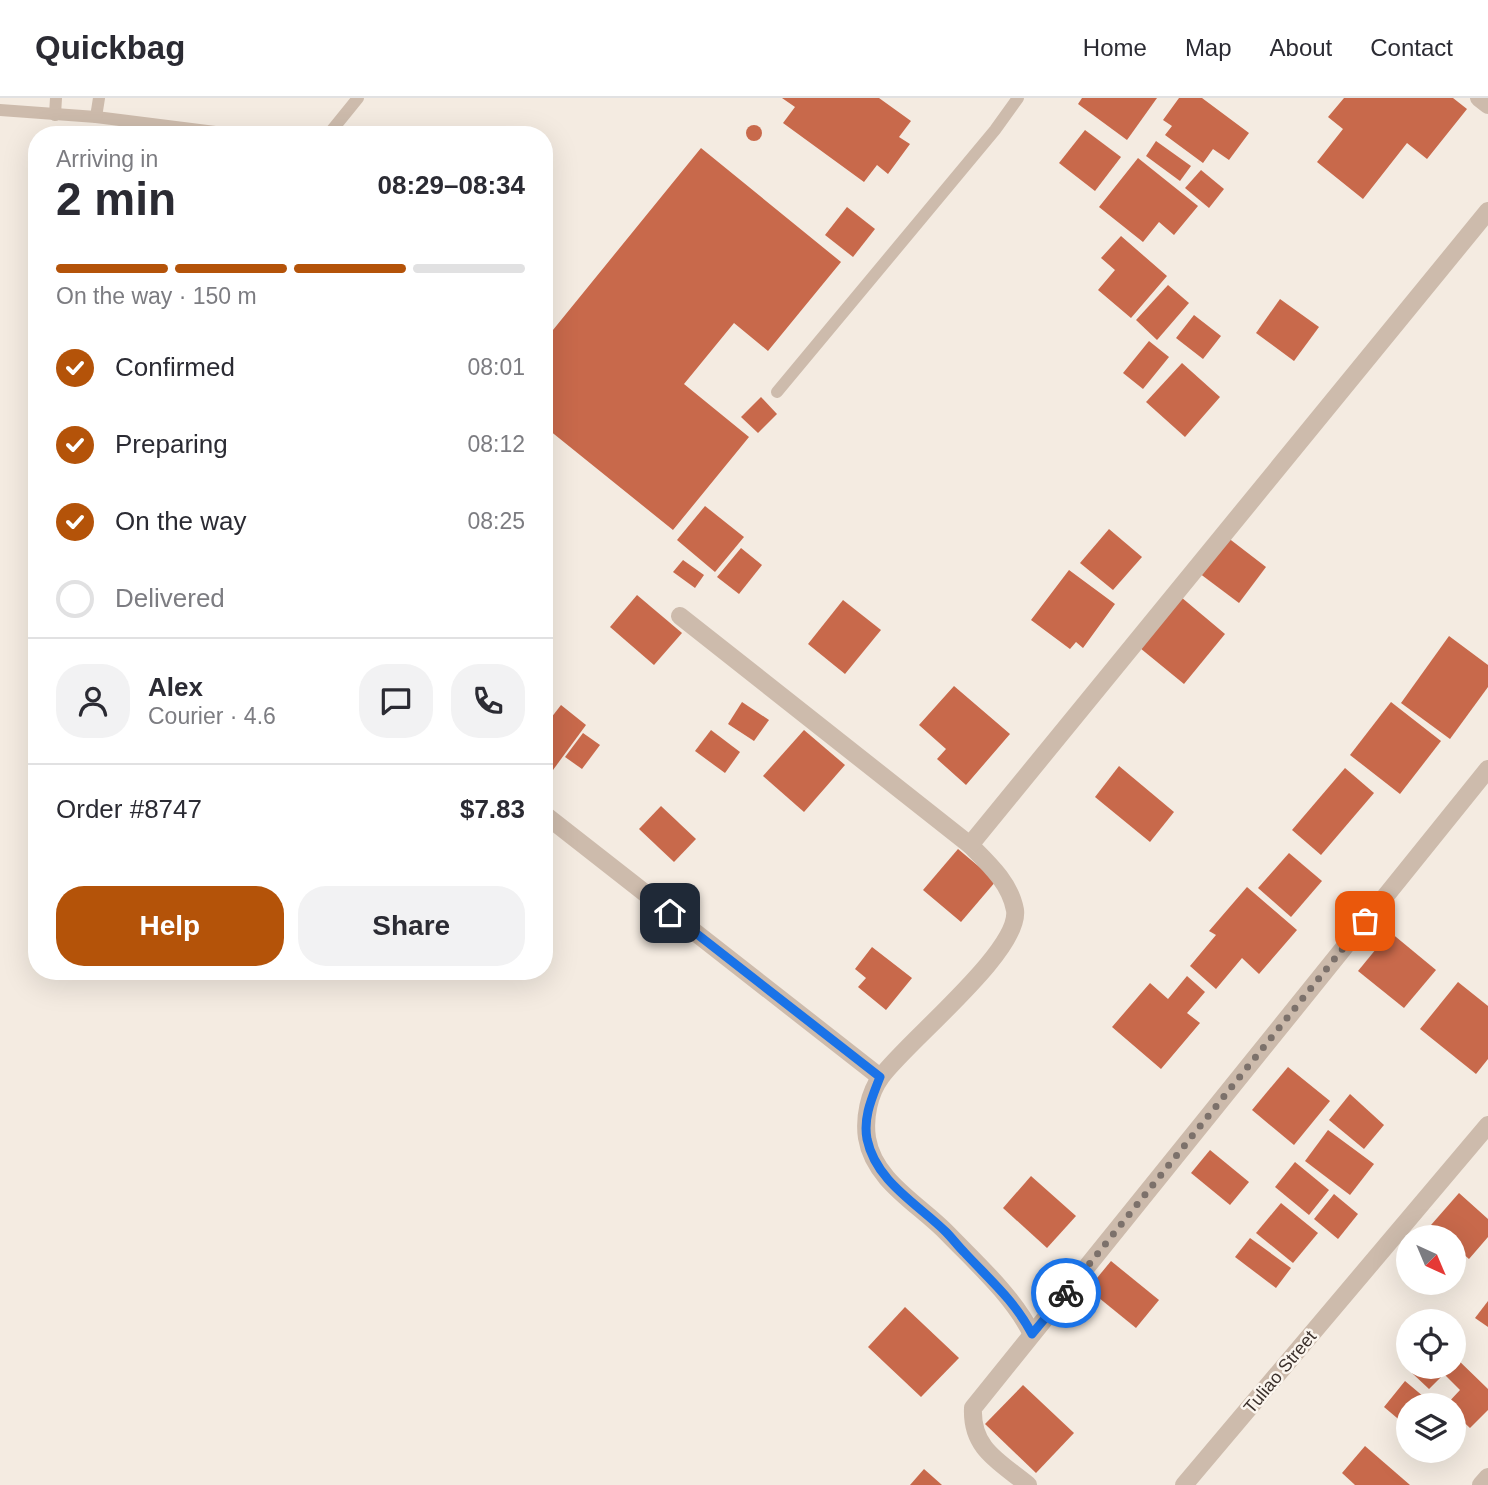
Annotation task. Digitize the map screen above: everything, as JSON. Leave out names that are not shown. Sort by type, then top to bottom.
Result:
[{"type":"street","points":[[1479,98],[1488,105]]},
{"type":"street","points":[[970,845],[1488,211]]},
{"type":"street","points":[[680,616],[970,845],[997,873],[1010,894],[1015,913],[1012,929],[1002,946],[952,1003],[880,1077],[865,1120],[867,1141],[877,1164],[894,1186],[946,1232],[1010,1300],[1032,1334]]},
{"type":"street","points":[[1028,1485],[989,1454],[977,1440],[972,1424],[973,1408],[1488,769]]},
{"type":"street","points":[[553,821],[880,1077]]},
{"type":"street","name":"Tuliao Street","points":[[1184,1485],[1488,1125]]},
{"type":"street","points":[[1481,1485],[1488,1477]]},
{"type":"lane","points":[[55,115],[56,98]]},
{"type":"lane","points":[[96,117],[99,98]]},
{"type":"lane","points":[[335,126],[358,98]]},
{"type":"lane","points":[[777,393],[995,130],[1018,98]]},
{"type":"lane","points":[[0,110],[96,117],[168,126]]},
{"type":"building","points":[[782,98],[879,98],[911,121],[899,137],[910,144],[888,174],[877,165],[864,182],[783,123],[795,107]]},
{"type":"building","points":[[1082,98],[1157,98],[1127,140],[1078,104]]},
{"type":"building","points":[[1179,98],[1202,98],[1249,133],[1229,160],[1213,149],[1203,163],[1165,135],[1172,126],[1163,120]]},
{"type":"building","points":[[1344,98],[1453,98],[1467,109],[1427,159],[1407,143],[1363,199],[1317,162],[1343,129],[1328,117]]},
{"type":"building","points":[[754,125],[760,127],[760,139],[754,141],[748,139],[746,133],[748,127]]},
{"type":"building","points":[[1085,130],[1121,157],[1095,191],[1059,163]]},
{"type":"building","points":[[1156,141],[1191,166],[1180,181],[1146,156]]},
{"type":"building","points":[[701,148],[841,262],[768,351],[734,323],[684,384],[749,437],[673,530],[553,433],[553,330]]},
{"type":"building","points":[[1138,158],[1198,206],[1174,235],[1159,222],[1143,242],[1099,207]]},
{"type":"building","points":[[1201,170],[1224,189],[1209,208],[1185,188]]},
{"type":"building","points":[[847,207],[875,229],[853,257],[825,235]]},
{"type":"building","points":[[1121,236],[1167,276],[1131,318],[1098,290],[1115,270],[1101,258]]},
{"type":"building","points":[[1168,285],[1189,303],[1157,340],[1136,320]]},
{"type":"building","points":[[1280,299],[1319,327],[1294,361],[1256,333]]},
{"type":"building","points":[[1194,315],[1221,336],[1203,359],[1176,338]]},
{"type":"building","points":[[1149,341],[1169,357],[1143,389],[1123,373]]},
{"type":"building","points":[[1182,363],[1220,397],[1185,437],[1146,402]]},
{"type":"building","points":[[761,397],[777,414],[758,433],[741,417]]},
{"type":"building","points":[[705,506],[744,537],[715,572],[677,540]]},
{"type":"building","points":[[1109,529],[1142,557],[1113,590],[1080,563]]},
{"type":"building","points":[[1227,537],[1266,567],[1239,603],[1199,573]]},
{"type":"building","points":[[741,548],[762,565],[739,594],[717,577]]},
{"type":"building","points":[[683,560],[704,575],[695,588],[673,572]]},
{"type":"building","points":[[1069,570],[1115,604],[1083,648],[1076,642],[1070,649],[1031,620]]},
{"type":"building","points":[[637,595],[682,633],[654,665],[610,627]]},
{"type":"building","points":[[1181,597],[1225,634],[1184,684],[1140,648]]},
{"type":"building","points":[[843,600],[881,630],[845,674],[808,644]]},
{"type":"building","points":[[1449,636],[1488,665],[1488,687],[1450,739],[1401,703]]},
{"type":"building","points":[[954,686],[1010,734],[966,785],[937,759],[946,749],[919,725]]},
{"type":"building","points":[[742,702],[769,720],[754,741],[728,724]]},
{"type":"building","points":[[1391,702],[1441,741],[1400,794],[1350,755]]},
{"type":"building","points":[[561,705],[586,725],[553,770],[553,715]]},
{"type":"building","points":[[711,730],[740,752],[725,773],[695,751]]},
{"type":"building","points":[[804,730],[845,765],[804,812],[763,776]]},
{"type":"building","points":[[583,733],[600,745],[582,769],[565,757]]},
{"type":"building","points":[[1119,766],[1174,812],[1150,842],[1095,797]]},
{"type":"building","points":[[1345,768],[1374,793],[1321,855],[1292,830]]},
{"type":"building","points":[[661,806],[696,839],[674,862],[639,829]]},
{"type":"building","points":[[958,849],[996,881],[961,922],[923,890]]},
{"type":"building","points":[[1289,853],[1322,881],[1291,917],[1258,888]]},
{"type":"building","points":[[1247,887],[1297,930],[1259,974],[1242,958],[1216,989],[1190,966],[1216,935],[1209,931]]},
{"type":"building","points":[[1390,932],[1436,970],[1404,1008],[1358,971]]},
{"type":"building","points":[[872,947],[912,978],[886,1010],[858,987],[866,978],[855,969]]},
{"type":"building","points":[[1187,976],[1205,992],[1187,1013],[1200,1023],[1161,1069],[1112,1027],[1150,983],[1168,999]]},
{"type":"building","points":[[1458,982],[1488,1006],[1488,1059],[1476,1074],[1420,1029]]},
{"type":"building","points":[[1288,1067],[1330,1101],[1294,1145],[1252,1110]]},
{"type":"building","points":[[1350,1094],[1384,1125],[1364,1149],[1329,1120]]},
{"type":"building","points":[[1328,1130],[1374,1164],[1350,1195],[1305,1161]]},
{"type":"building","points":[[1210,1150],[1249,1182],[1230,1205],[1191,1173]]},
{"type":"building","points":[[1295,1162],[1329,1190],[1309,1215],[1275,1187]]},
{"type":"building","points":[[1031,1176],[1076,1216],[1047,1248],[1003,1208]]},
{"type":"building","points":[[1459,1193],[1488,1219],[1488,1237],[1469,1259],[1466,1256],[1466,1225],[1431,1225]]},
{"type":"building","points":[[1334,1194],[1358,1214],[1338,1239],[1314,1219]]},
{"type":"building","points":[[1281,1203],[1318,1233],[1293,1263],[1256,1233]]},
{"type":"building","points":[[1250,1238],[1291,1268],[1276,1288],[1235,1257]]},
{"type":"building","points":[[1111,1261],[1159,1300],[1136,1328],[1088,1289]]},
{"type":"building","points":[[1488,1301],[1488,1327],[1475,1318]]},
{"type":"building","points":[[905,1307],[959,1358],[921,1397],[868,1347]]},
{"type":"building","points":[[1466,1368],[1488,1389],[1488,1410],[1470,1428],[1466,1424],[1466,1393],[1457,1393],[1460,1390],[1449,1379],[1466,1379]]},
{"type":"building","points":[[1418,1379],[1439,1379],[1429,1389]]},
{"type":"building","points":[[1405,1381],[1419,1393],[1396,1393],[1396,1417],[1384,1407]]},
{"type":"building","points":[[1023,1385],[1074,1433],[1036,1473],[985,1424]]},
{"type":"building","points":[[1365,1446],[1410,1485],[1355,1485],[1342,1473]]},
{"type":"building","points":[[924,1469],[942,1485],[910,1485]]},
{"type":"way so far","points":[[1066,1293],[1365,921]]},
{"type":"route","points":[[670,913],[880,1077],[865,1120],[867,1141],[877,1164],[894,1186],[946,1232],[1010,1300],[1032,1334],[1066,1293]]}]
